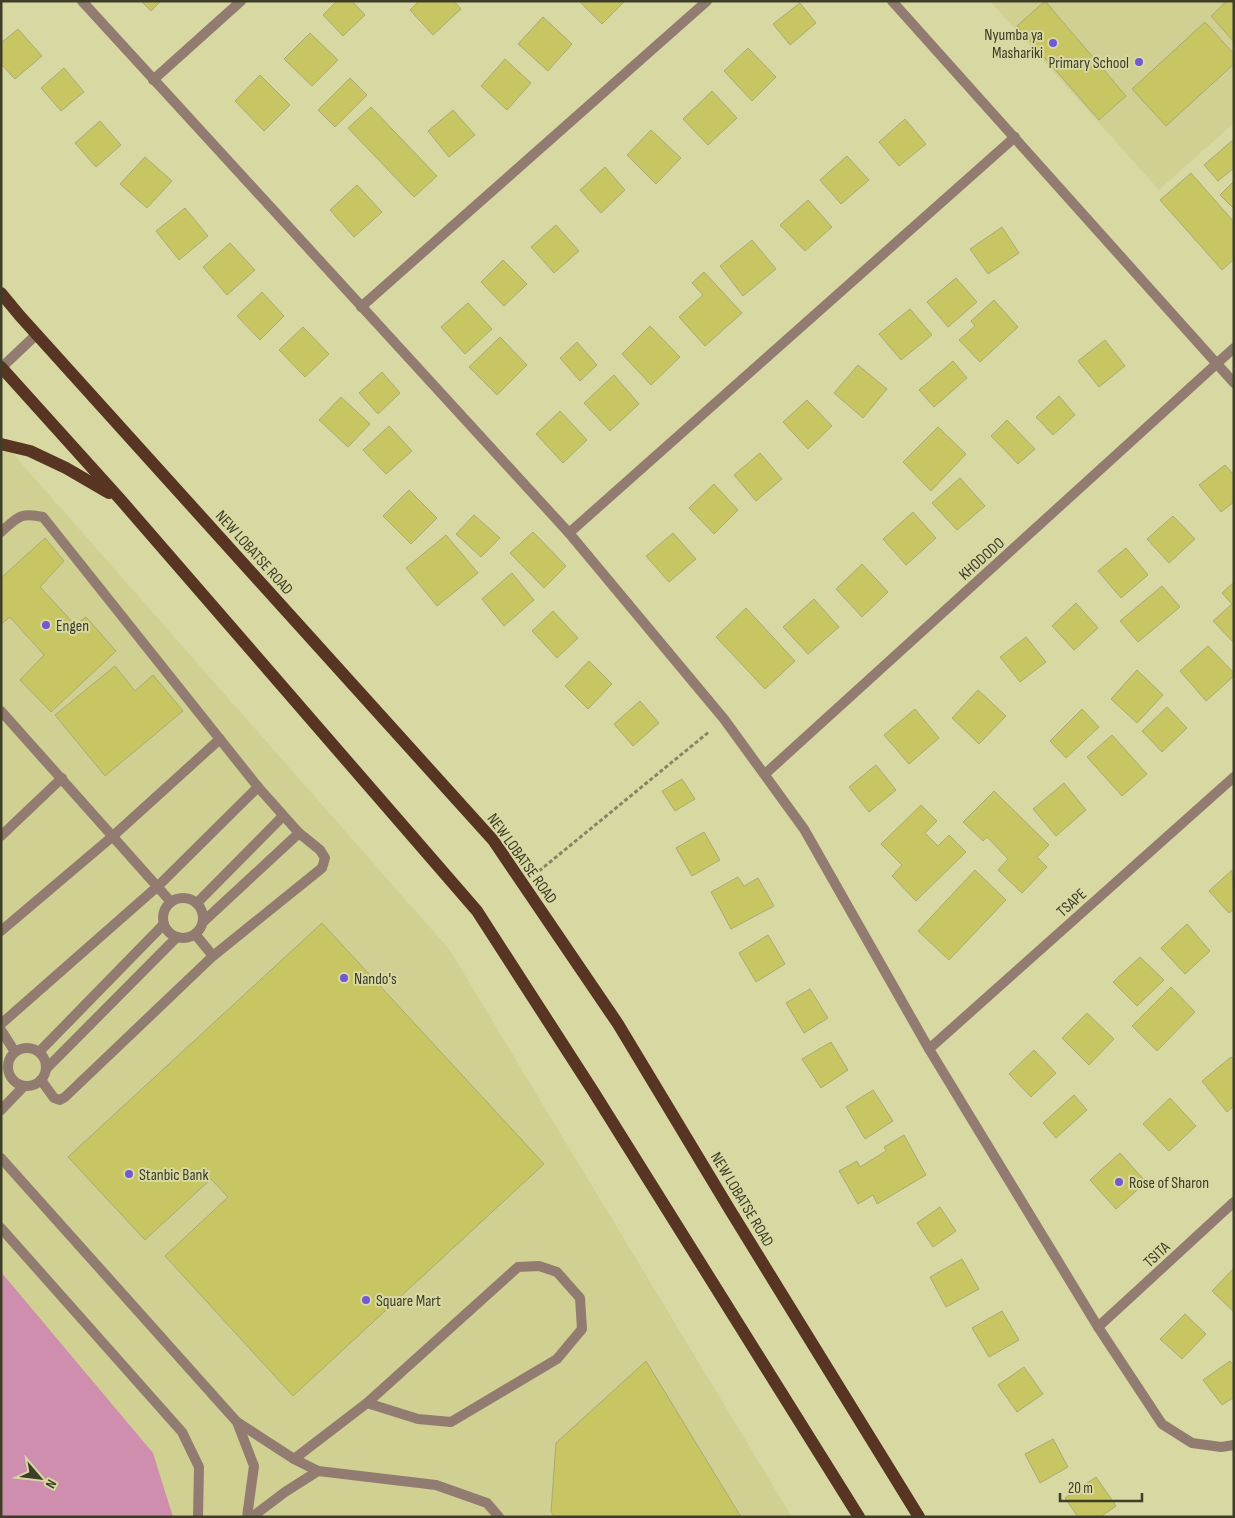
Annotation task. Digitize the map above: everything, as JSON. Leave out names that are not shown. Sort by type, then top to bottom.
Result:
[{"type":"main road","name":"NEW LOBATSE ROAD","points":[[2,297],[493,840],[618,1024],[919,1517]]},
{"type":"main road","points":[[2,368],[120,499],[477,911],[593,1091],[859,1517]]},
{"type":"main road","points":[[1,444],[30,451],[66,468],[120,499]]},
{"type":"street","points":[[82,1],[569,533],[724,719],[804,829],[929,1049],[1098,1327],[1162,1424],[1192,1443],[1221,1447],[1234,1445]]},
{"type":"street","points":[[153,80],[241,1]]},
{"type":"street","points":[[361,307],[708,1]]},
{"type":"street","points":[[892,1],[1234,383]]},
{"type":"street","points":[[569,533],[1015,137]]},
{"type":"street","points":[[2,368],[37,334]]},
{"type":"street","name":"KHODODO","points":[[765,774],[1234,348]]},
{"type":"street","points":[[1,532],[20,515],[29,514],[43,517],[258,787],[299,833],[320,850],[325,858],[322,868],[213,956],[65,1097],[60,1100],[54,1098],[41,1080]]},
{"type":"street","points":[[1,711],[171,902]]},
{"type":"street","points":[[1,932],[220,739]]},
{"type":"street","name":"TSAPE","points":[[929,1049],[1234,777]]},
{"type":"street","points":[[1,836],[62,778]]},
{"type":"street","points":[[1,1024],[158,886],[258,787]]},
{"type":"street","points":[[197,903],[283,816]]},
{"type":"street","points":[[203,922],[203,915],[197,903],[184,898],[171,902],[164,912],[164,924],[167,930],[177,937],[190,937],[196,934],[203,922],[299,833]]},
{"type":"street","points":[[40,1052],[164,924]]},
{"type":"street","points":[[196,934],[213,956]]},
{"type":"street","points":[[1,1110],[24,1086],[36,1084],[41,1080],[46,1069],[177,937]]},
{"type":"street","points":[[1,1030],[15,1052]]},
{"type":"street","points":[[24,1086],[5,1072],[15,1052],[27,1047],[40,1052],[46,1062],[46,1069]]},
{"type":"street","points":[[1,1158],[237,1422],[318,1471],[436,1486],[487,1503],[499,1517]]},
{"type":"street","name":"TSITA","points":[[1098,1327],[1234,1202]]},
{"type":"street","points":[[1,1228],[182,1432],[199,1466],[198,1517]]},
{"type":"street","points":[[294,1458],[367,1403],[518,1268],[539,1266],[558,1272],[580,1298],[582,1329],[557,1359],[451,1422],[418,1418],[367,1403]]},
{"type":"street","points":[[237,1422],[254,1466],[247,1517]]},
{"type":"street","points":[[252,1517],[285,1492],[318,1471]]},
{"type":"path","points":[[523,884],[724,719]]},
{"type":"shaded area","name":"Primary School","points":[[990,1],[1234,1],[1234,123],[1159,190]]},
{"type":"shaded area","points":[[1,440],[449,949],[792,1517],[1,1517]]},
{"type":"shaded area","points":[[1,1272],[153,1453],[173,1517],[1,1517]]},
{"type":"building","points":[[141,1],[161,1],[151,11]]},
{"type":"building","points":[[337,1],[352,1],[365,15],[343,36],[323,15]]},
{"type":"building","points":[[419,1],[454,1],[461,9],[433,35],[410,10]]},
{"type":"building","points":[[579,1],[625,1],[602,24]]},
{"type":"building","points":[[1045,1],[1126,96],[1099,120],[1017,26]]},
{"type":"building","points":[[1227,1],[1234,1],[1234,42],[1211,16]]},
{"type":"building","points":[[800,3],[816,23],[790,45],[773,24]]},
{"type":"building","points":[[543,17],[572,44],[548,71],[518,44]]},
{"type":"building","points":[[1205,22],[1234,54],[1234,64],[1166,126],[1132,89]]},
{"type":"building","points":[[18,29],[42,56],[15,79],[1,64],[1,43]]},
{"type":"building","points":[[310,33],[338,60],[312,86],[284,59]]},
{"type":"building","points":[[748,48],[776,77],[752,101],[724,71]]},
{"type":"building","points":[[505,59],[531,83],[507,110],[481,86]]},
{"type":"building","points":[[64,68],[84,92],[61,111],[41,88]]},
{"type":"building","points":[[260,75],[290,105],[264,131],[235,101]]},
{"type":"building","points":[[350,78],[367,95],[335,127],[318,110]]},
{"type":"building","points":[[712,91],[737,118],[708,145],[683,119]]},
{"type":"building","points":[[371,107],[437,176],[414,197],[348,128]]},
{"type":"building","points":[[453,110],[475,135],[449,157],[428,131]]},
{"type":"building","points":[[905,119],[926,144],[899,166],[879,142]]},
{"type":"building","points":[[100,121],[121,145],[96,167],[75,143]]},
{"type":"building","points":[[651,130],[681,158],[656,184],[627,155]]},
{"type":"building","points":[[1234,139],[1234,168],[1218,181],[1204,165]]},
{"type":"building","points":[[847,156],[869,180],[841,204],[820,180]]},
{"type":"building","points":[[145,157],[172,181],[147,208],[120,184]]},
{"type":"building","points":[[605,167],[625,190],[601,213],[580,190]]},
{"type":"building","points":[[1191,173],[1234,222],[1234,259],[1222,270],[1160,200]]},
{"type":"building","points":[[1234,181],[1234,209],[1220,195]]},
{"type":"building","points":[[357,185],[382,212],[354,237],[330,210]]},
{"type":"building","points":[[808,200],[832,227],[805,251],[780,225]]},
{"type":"building","points":[[185,208],[208,236],[179,260],[156,231]]},
{"type":"building","points":[[556,225],[579,251],[554,273],[531,247]]},
{"type":"building","points":[[1002,227],[1019,253],[988,274],[970,249]]},
{"type":"building","points":[[752,240],[776,269],[743,296],[720,266]]},
{"type":"building","points":[[230,243],[255,270],[227,295],[203,267]]},
{"type":"building","points":[[503,260],[527,284],[504,306],[481,282]]},
{"type":"building","points":[[704,272],[742,313],[705,346],[679,317],[703,295],[692,283]]},
{"type":"building","points":[[956,278],[977,302],[948,327],[927,302]]},
{"type":"building","points":[[262,292],[284,316],[260,340],[237,316]]},
{"type":"building","points":[[994,300],[1018,327],[980,362],[959,340],[975,326],[971,321]]},
{"type":"building","points":[[468,303],[492,329],[465,354],[441,327]]},
{"type":"building","points":[[910,309],[932,335],[901,360],[879,334]]},
{"type":"building","points":[[650,326],[680,357],[651,385],[622,354]]},
{"type":"building","points":[[303,327],[329,354],[305,377],[279,350]]},
{"type":"building","points":[[500,337],[527,365],[497,395],[469,367]]},
{"type":"building","points":[[1105,340],[1125,366],[1099,387],[1078,361]]},
{"type":"building","points":[[577,342],[597,365],[580,381],[560,358]]},
{"type":"building","points":[[953,361],[967,378],[934,407],[919,390]]},
{"type":"building","points":[[858,365],[887,389],[863,418],[834,393]]},
{"type":"building","points":[[382,372],[400,393],[378,414],[359,393]]},
{"type":"building","points":[[614,375],[639,404],[610,431],[584,403]]},
{"type":"building","points":[[1059,396],[1075,415],[1053,435],[1036,417]]},
{"type":"building","points":[[341,397],[370,424],[348,447],[319,420]]},
{"type":"building","points":[[807,400],[832,426],[808,449],[783,422]]},
{"type":"building","points":[[560,411],[587,440],[563,463],[536,434]]},
{"type":"building","points":[[1007,420],[1035,449],[1018,464],[991,436]]},
{"type":"building","points":[[389,426],[412,451],[386,474],[363,450]]},
{"type":"building","points":[[938,427],[966,454],[931,491],[903,462]]},
{"type":"building","points":[[760,453],[782,479],[756,501],[734,475]]},
{"type":"building","points":[[1225,465],[1234,475],[1234,502],[1221,512],[1199,485]]},
{"type":"building","points":[[960,478],[985,506],[957,530],[932,503]]},
{"type":"building","points":[[714,484],[738,510],[714,534],[689,508]]},
{"type":"building","points":[[409,490],[437,518],[411,544],[383,516]]},
{"type":"building","points":[[913,512],[936,538],[906,565],[883,539]]},
{"type":"building","points":[[474,515],[500,538],[481,557],[456,534]]},
{"type":"building","points":[[1173,516],[1195,539],[1169,563],[1147,539]]},
{"type":"building","points":[[533,532],[566,566],[544,588],[510,553]]},
{"type":"building","points":[[673,533],[696,559],[669,582],[646,556]]},
{"type":"building","points":[[446,535],[478,573],[437,606],[406,568]]},
{"type":"building","name":"Engen","points":[[45,538],[64,561],[40,587],[75,625],[86,617],[116,651],[51,712],[20,680],[44,655],[10,617],[1,624],[1,578]]},
{"type":"building","points":[[1126,548],[1148,575],[1121,598],[1098,571]]},
{"type":"building","points":[[862,564],[888,592],[862,617],[836,589]]},
{"type":"building","points":[[512,573],[534,600],[504,626],[482,599]]},
{"type":"building","points":[[1234,582],[1234,643],[1213,621],[1232,604],[1222,593]]},
{"type":"building","points":[[1162,586],[1180,607],[1138,642],[1120,621]]},
{"type":"building","points":[[814,599],[839,627],[808,654],[783,627]]},
{"type":"building","points":[[1076,603],[1098,628],[1074,650],[1052,626]]},
{"type":"building","points":[[746,608],[795,661],[765,689],[716,637]]},
{"type":"building","points":[[553,611],[578,638],[557,658],[532,631]]},
{"type":"building","points":[[1026,637],[1046,662],[1020,682],[1000,657]]},
{"type":"building","points":[[1208,646],[1234,673],[1234,676],[1206,701],[1180,671]]},
{"type":"building","points":[[589,661],[612,684],[588,709],[565,686]]},
{"type":"building","points":[[115,666],[135,691],[153,675],[183,711],[105,776],[55,715]]},
{"type":"building","points":[[1137,670],[1163,695],[1137,723],[1111,699]]},
{"type":"building","points":[[978,690],[1006,716],[979,744],[952,718]]},
{"type":"building","points":[[640,701],[659,723],[633,746],[614,724]]},
{"type":"building","points":[[1167,707],[1187,728],[1162,752],[1142,731]]},
{"type":"building","points":[[915,709],[939,738],[909,764],[884,735]]},
{"type":"building","points":[[1082,709],[1099,727],[1066,758],[1050,741]]},
{"type":"building","points":[[1112,735],[1147,774],[1122,796],[1087,757]]},
{"type":"building","points":[[876,765],[896,790],[869,812],[849,787]]},
{"type":"building","points":[[682,779],[695,799],[675,811],[662,791]]},
{"type":"building","points":[[1064,783],[1086,810],[1056,836],[1033,809]]},
{"type":"building","points":[[994,791],[1049,845],[1037,857],[1047,867],[1022,893],[998,870],[1008,859],[987,837],[983,841],[963,822]]},
{"type":"building","points":[[921,805],[937,821],[925,833],[938,846],[949,835],[966,852],[916,901],[892,876],[902,865],[881,844]]},
{"type":"building","points":[[704,832],[720,860],[692,876],[676,848]]},
{"type":"building","points":[[975,870],[1006,900],[949,960],[918,931]]},
{"type":"building","points":[[1232,870],[1234,909],[1229,913],[1209,891]]},
{"type":"building","points":[[738,877],[744,886],[758,878],[774,906],[731,929],[711,892]]},
{"type":"building","points":[[322,923],[544,1164],[293,1396],[165,1256],[228,1197],[211,1179],[145,1240],[68,1157]]},
{"type":"building","points":[[1187,924],[1210,951],[1185,974],[1161,948]]},
{"type":"building","points":[[768,935],[785,964],[756,982],[739,953]]},
{"type":"building","points":[[1140,957],[1164,980],[1137,1006],[1113,982]]},
{"type":"building","points":[[1171,987],[1195,1012],[1157,1051],[1132,1026]]},
{"type":"building","points":[[810,989],[828,1018],[804,1033],[786,1003]]},
{"type":"building","points":[[1087,1013],[1114,1039],[1089,1065],[1062,1038]]},
{"type":"building","points":[[831,1042],[848,1070],[821,1088],[802,1059]]},
{"type":"building","points":[[1034,1050],[1056,1073],[1031,1097],[1009,1074]]},
{"type":"building","points":[[1231,1057],[1234,1060],[1234,1106],[1227,1112],[1202,1081]]},
{"type":"building","points":[[873,1090],[893,1121],[865,1139],[846,1107]]},
{"type":"building","points":[[1074,1095],[1087,1110],[1056,1138],[1043,1123]]},
{"type":"building","points":[[1170,1098],[1196,1126],[1169,1151],[1143,1124]]},
{"type":"building","points":[[904,1135],[926,1175],[877,1204],[873,1195],[858,1204],[839,1171],[857,1161],[860,1167],[886,1151],[884,1147]]},
{"type":"building","points":[[1120,1153],[1146,1182],[1116,1209],[1090,1180]]},
{"type":"building","points":[[940,1207],[956,1231],[933,1247],[917,1223]]},
{"type":"building","points":[[962,1259],[979,1289],[946,1307],[930,1277]]},
{"type":"building","points":[[1234,1268],[1234,1312],[1212,1291]]},
{"type":"building","points":[[1002,1311],[1019,1340],[989,1357],[972,1328]]},
{"type":"building","points":[[1185,1314],[1206,1334],[1182,1359],[1160,1339]]},
{"type":"building","points":[[646,1361],[741,1517],[555,1517],[551,1512],[556,1443]]},
{"type":"building","points":[[1230,1361],[1234,1366],[1234,1397],[1222,1405],[1203,1380]]},
{"type":"building","points":[[1024,1367],[1043,1394],[1017,1412],[998,1385]]},
{"type":"building","points":[[1053,1439],[1068,1467],[1040,1483],[1025,1454]]},
{"type":"building","points":[[1096,1477],[1116,1506],[1100,1517],[1078,1517],[1065,1498]]},
{"type":"place","name":"Nyumba ya Mashariki","points":[[1053,43]]},
{"type":"place","name":"Primary School","points":[[1139,62]]},
{"type":"place","name":"Engen","points":[[46,625]]},
{"type":"place","name":"Nando's","points":[[344,978]]},
{"type":"place","name":"Stanbic Bank","points":[[129,1174]]},
{"type":"place","name":"Rose of Sharon","points":[[1119,1182]]},
{"type":"place","name":"Square Mart","points":[[366,1300]]}]
